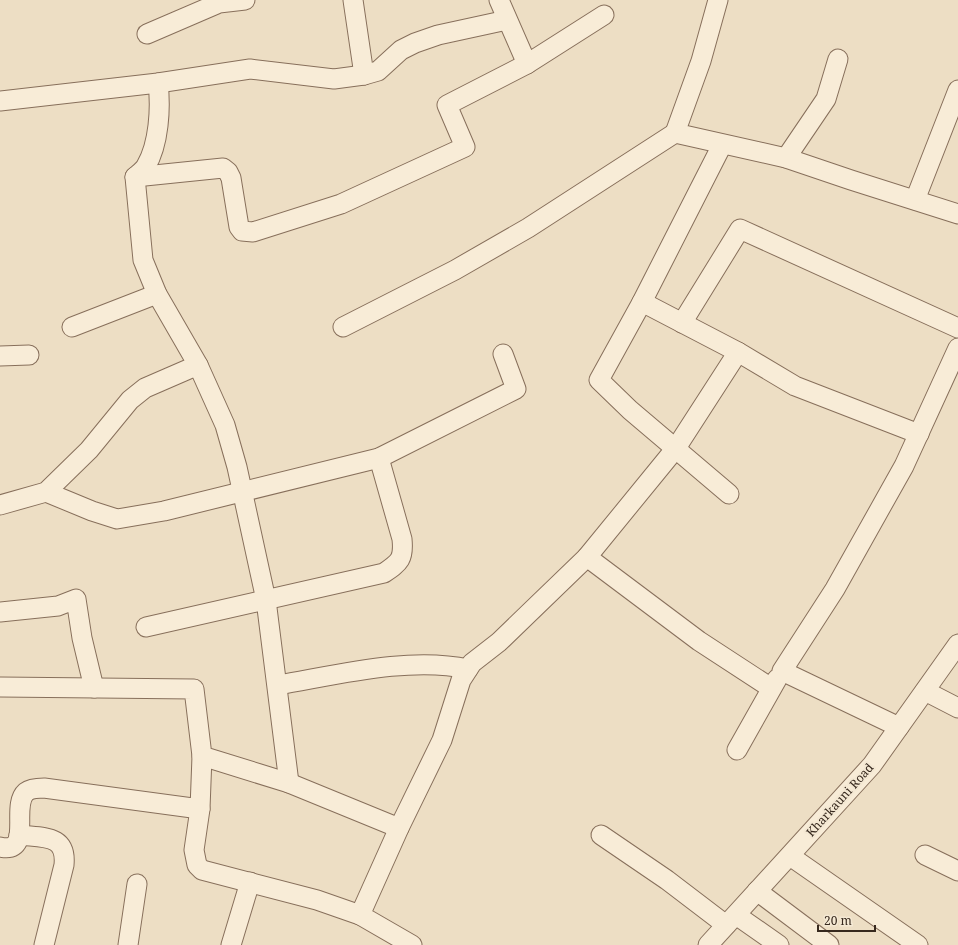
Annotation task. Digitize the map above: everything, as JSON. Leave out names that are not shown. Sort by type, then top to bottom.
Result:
[{"type":"street","points":[[147,34],[219,3],[245,0]]},
{"type":"street","points":[[353,0],[364,75]]},
{"type":"street","points":[[499,0],[527,64]]},
{"type":"street","points":[[343,327],[455,270],[528,228],[676,133],[701,61],[718,0]]},
{"type":"street","points":[[135,177],[223,168],[228,172],[231,178],[239,227],[242,231],[253,232],[341,204],[465,147],[447,105],[527,64],[604,15]]},
{"type":"street","points":[[0,101],[158,83],[250,69],[334,79],[364,75],[378,71],[401,50],[416,43],[438,35],[507,20]]},
{"type":"street","points":[[786,158],[826,99],[838,59]]},
{"type":"street","points":[[135,177],[146,167],[155,142],[160,104],[158,83]]},
{"type":"street","points":[[915,200],[958,90]]},
{"type":"street","points":[[676,133],[722,145],[786,158],[958,214]]},
{"type":"street","points":[[722,145],[642,302],[599,380],[729,494]]},
{"type":"street","points":[[135,177],[143,260],[157,294],[198,365],[225,425],[243,492],[266,600],[278,685],[289,783]]},
{"type":"street","points":[[682,323],[740,229],[958,328]]},
{"type":"street","points":[[72,327],[157,294]]},
{"type":"street","points":[[642,302],[738,352],[795,386],[919,434]]},
{"type":"street","points":[[737,750],[771,688],[834,589],[904,466],[958,348]]},
{"type":"street","points":[[360,915],[399,828],[442,740],[461,680],[472,663],[500,642],[587,556],[676,448],[738,352]]},
{"type":"street","points":[[46,492],[92,511],[117,519],[164,511],[379,458],[516,389],[503,354]]},
{"type":"street","points":[[0,356],[29,355]]},
{"type":"street","points":[[0,505],[46,492],[89,450],[130,400],[146,388],[198,365]]},
{"type":"street","points":[[146,627],[384,573],[399,563],[403,552],[402,539],[379,458]]},
{"type":"street","points":[[587,556],[699,641],[771,688]]},
{"type":"street","points":[[0,612],[58,606],[76,599],[82,638],[94,688]]},
{"type":"street","name":"Kharkauni Road","points":[[708,945],[872,765],[958,644]]},
{"type":"street","points":[[278,685],[408,664],[435,664],[468,669]]},
{"type":"street","points":[[782,671],[899,727]]},
{"type":"street","points":[[0,687],[194,689],[202,756],[200,809],[194,850],[197,866],[202,870],[317,900],[360,915],[412,945]]},
{"type":"street","points":[[924,691],[958,708]]},
{"type":"street","points":[[202,756],[289,783],[399,828]]},
{"type":"street","points":[[0,847],[12,848],[17,844],[21,800],[26,792],[34,788],[44,788],[200,809]]},
{"type":"street","points":[[19,835],[50,839],[60,844],[65,853],[64,865],[44,945]]},
{"type":"street","points":[[601,835],[667,880],[731,920],[779,945]]},
{"type":"street","points":[[925,855],[958,871]]},
{"type":"street","points":[[790,856],[918,945]]},
{"type":"street","points":[[231,945],[250,882]]},
{"type":"street","points":[[128,945],[137,884]]},
{"type":"street","points":[[757,891],[829,945]]}]
